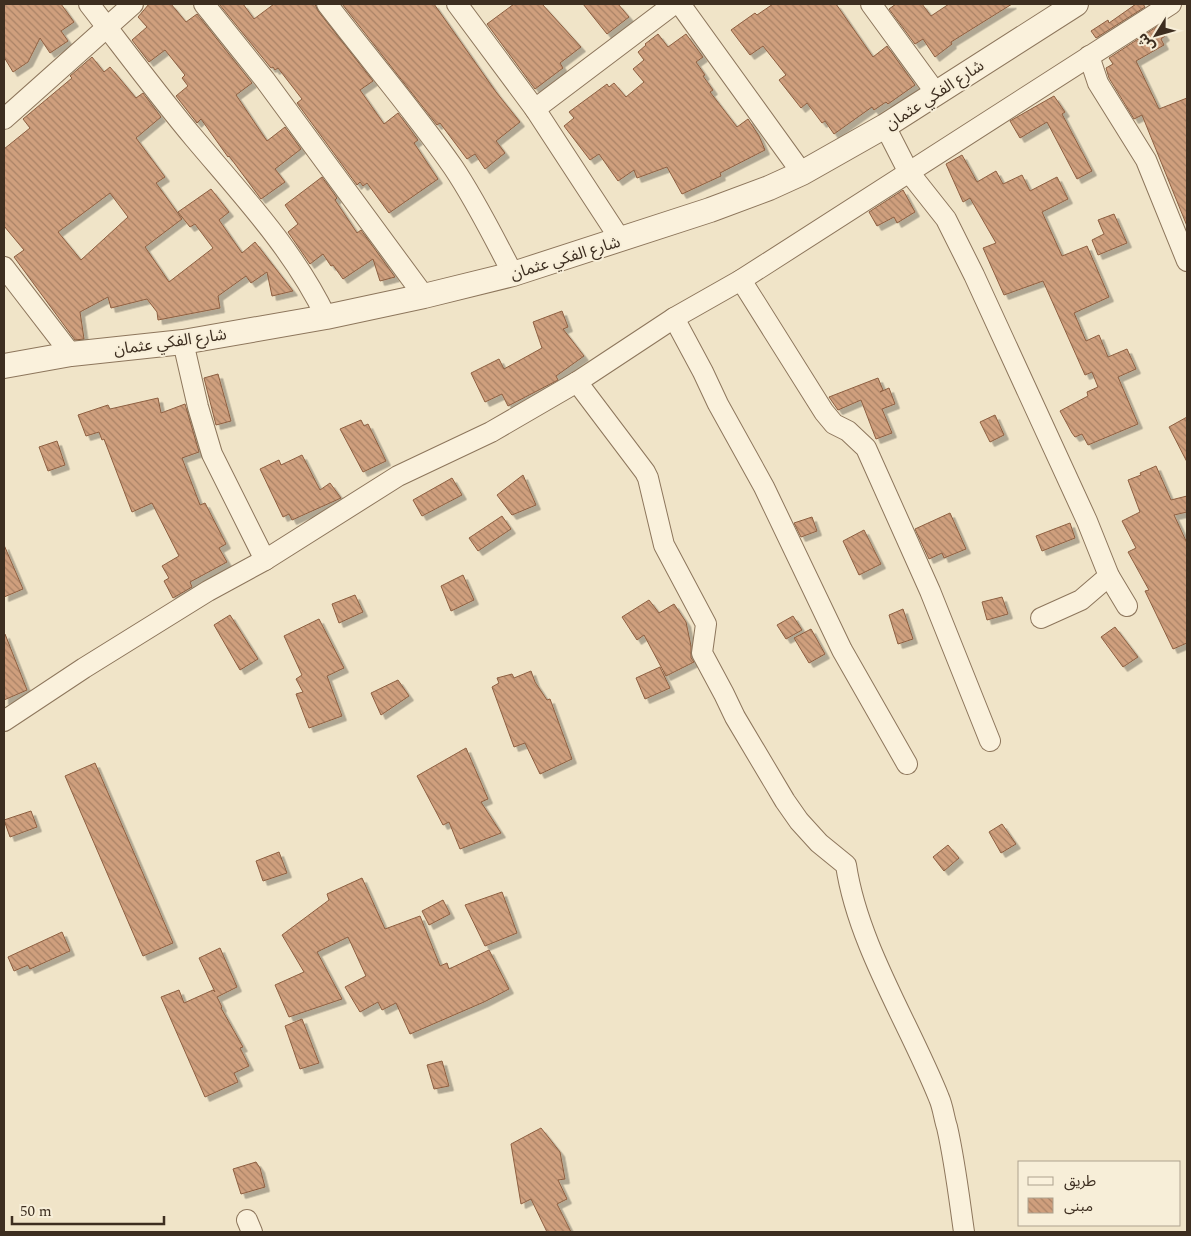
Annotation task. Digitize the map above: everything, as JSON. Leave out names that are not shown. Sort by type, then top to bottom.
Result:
[{"type":"street","points":[[89,4],[193,137],[255,208],[313,290],[326,317]]},
{"type":"street","points":[[4,119],[133,4]]},
{"type":"street","points":[[204,4],[265,80],[424,296]]},
{"type":"street","points":[[327,4],[454,168],[477,205],[512,274]]},
{"type":"street","points":[[457,4],[535,109],[620,240]]},
{"type":"street","points":[[535,109],[674,4]]},
{"type":"street","points":[[680,4],[802,173]]},
{"type":"street","points":[[871,4],[936,93]]},
{"type":"street","name":"شارع الفكي عثمان","points":[[4,366],[72,354],[183,342],[326,317],[424,296],[512,274],[710,210],[769,188],[802,173],[885,126],[1076,4]]},
{"type":"street","points":[[4,721],[38,697],[142,632],[208,591],[265,560],[398,476],[491,432],[577,382],[674,318],[741,280],[1166,5]]},
{"type":"street","points":[[1089,56],[1098,83],[1146,160],[1187,261]]},
{"type":"street","points":[[885,126],[908,171],[946,219],[974,275],[1087,521],[1109,576],[1127,606]]},
{"type":"street","points":[[4,267],[72,354]]},
{"type":"street","points":[[741,280],[824,412],[834,424],[848,430],[866,448],[930,591],[990,741]]},
{"type":"street","points":[[674,318],[718,404],[764,487],[842,650],[907,764]]},
{"type":"street","points":[[183,342],[198,407],[212,454],[265,560]]},
{"type":"street","points":[[577,382],[645,472],[664,545],[706,624],[702,653],[735,717],[799,821],[819,843],[846,865],[849,888],[876,962],[940,1100],[954,1156],[964,1232]]},
{"type":"street","points":[[1041,618],[1081,600],[1109,576]]},
{"type":"building","points":[[4,4],[61,4],[74,22],[61,31],[68,41],[50,53],[40,38],[28,62],[13,72],[4,57]]},
{"type":"building","points":[[149,4],[171,4],[186,22],[197,14],[252,83],[236,95],[267,141],[285,127],[301,149],[275,169],[285,182],[261,199],[201,119],[197,123],[176,96],[188,86],[182,78],[185,75],[165,50],[149,62],[132,40],[147,27],[138,17]]},
{"type":"building","points":[[219,4],[243,4],[254,19],[274,4],[315,4],[318,11],[373,81],[360,90],[384,124],[398,113],[418,140],[414,143],[438,179],[389,213],[367,183],[363,186],[360,182],[357,185],[297,103],[302,99],[278,68],[275,70],[273,67],[271,68]]},
{"type":"building","points":[[342,4],[434,4],[496,92],[520,122],[496,141],[505,153],[485,169],[475,154],[467,159],[440,123],[437,125]]},
{"type":"building","points":[[514,4],[542,4],[581,47],[560,63],[563,68],[535,89],[487,24]]},
{"type":"building","points":[[583,4],[618,4],[629,17],[607,34]]},
{"type":"building","points":[[773,4],[836,4],[873,57],[887,46],[915,85],[888,104],[886,102],[874,110],[872,107],[834,134],[825,121],[822,123],[807,103],[801,108],[779,80],[786,75],[763,46],[750,55],[731,30],[755,13],[757,15]]},
{"type":"building","points":[[896,4],[922,4],[931,16],[949,4],[1012,4],[951,42],[952,44],[935,57],[923,39],[915,44],[889,9]]},
{"type":"building","points":[[1136,4],[1143,4],[1145,7],[1096,38],[1091,31],[1108,20],[1109,23]]},
{"type":"building","points":[[1158,26],[1165,36],[1161,39],[1164,45],[1136,61],[1159,109],[1187,98],[1187,226],[1142,115],[1134,119],[1109,78],[1106,68],[1113,64],[1109,58]]},
{"type":"building","points":[[658,34],[668,47],[686,34],[703,57],[696,62],[713,90],[710,92],[737,127],[748,119],[765,150],[720,173],[721,176],[682,194],[667,167],[637,178],[634,170],[618,181],[599,154],[590,160],[564,126],[574,118],[569,112],[607,84],[609,87],[614,83],[626,97],[644,82],[633,69],[644,60],[638,52]]},
{"type":"building","points":[[92,57],[104,72],[110,67],[136,98],[143,93],[161,117],[136,138],[165,177],[156,183],[182,219],[145,247],[169,282],[213,248],[195,224],[190,227],[178,212],[211,189],[229,212],[219,220],[242,253],[255,242],[293,291],[272,296],[267,272],[251,283],[246,276],[218,296],[220,308],[158,320],[157,312],[147,299],[111,308],[108,297],[80,312],[84,339],[75,340],[14,257],[24,250],[4,226],[4,149],[30,128],[23,119],[72,78],[70,76]],"holes":[[[110,193],[128,217],[81,260],[58,232]]]},
{"type":"building","points":[[1054,96],[1065,112],[1062,114],[1092,171],[1077,179],[1047,122],[1020,138],[1010,121]]},
{"type":"building","points":[[962,155],[977,182],[996,171],[1003,184],[1022,175],[1030,191],[1057,177],[1068,199],[1042,212],[1062,256],[1087,246],[1109,297],[1074,313],[1086,341],[1099,335],[1108,357],[1127,349],[1136,369],[1118,377],[1138,424],[1088,445],[1082,434],[1075,437],[1072,433],[1060,411],[1088,396],[1087,392],[1098,387],[1092,372],[1085,375],[1043,281],[1004,295],[983,248],[996,243],[970,198],[963,202],[946,164]]},
{"type":"building","points":[[322,177],[337,198],[335,200],[357,233],[361,230],[395,277],[380,281],[373,259],[343,279],[323,254],[310,264],[288,232],[298,224],[285,205]]},
{"type":"building","points":[[903,190],[915,212],[897,223],[894,217],[877,226],[869,212]]},
{"type":"building","points":[[1114,214],[1127,243],[1098,255],[1092,240],[1104,234],[1098,220]]},
{"type":"building","points":[[562,311],[568,327],[563,329],[584,356],[556,376],[558,380],[508,406],[502,394],[485,402],[471,373],[499,359],[504,369],[542,348],[533,322]]},
{"type":"building","points":[[218,374],[231,421],[216,425],[204,378]]},
{"type":"building","points":[[878,378],[883,390],[880,392],[889,388],[895,404],[882,409],[892,433],[876,439],[861,400],[838,410],[829,397]]},
{"type":"building","points":[[158,398],[161,413],[185,404],[199,452],[182,458],[200,505],[205,503],[226,544],[219,548],[227,562],[190,582],[192,587],[173,598],[164,581],[169,578],[162,566],[179,556],[152,503],[132,512],[104,439],[102,440],[99,432],[86,436],[78,415],[108,405],[110,409]]},
{"type":"building","points":[[995,415],[1004,435],[990,442],[980,422]]},
{"type":"building","points":[[1187,417],[1187,462],[1169,427]]},
{"type":"building","points":[[361,420],[364,426],[368,424],[386,461],[363,472],[340,429]]},
{"type":"building","points":[[57,441],[65,465],[48,471],[39,447]]},
{"type":"building","points":[[302,455],[320,490],[330,483],[341,498],[292,520],[289,514],[283,517],[260,469],[279,460],[281,465]]},
{"type":"building","points":[[1156,466],[1171,500],[1187,496],[1187,512],[1174,515],[1187,543],[1187,643],[1173,649],[1145,591],[1149,590],[1128,552],[1136,548],[1122,521],[1140,512],[1128,480]]},
{"type":"building","points":[[523,475],[536,505],[512,515],[497,495]]},
{"type":"building","points":[[452,478],[462,495],[422,516],[413,500]]},
{"type":"building","points":[[950,513],[966,549],[944,558],[942,553],[929,559],[915,529]]},
{"type":"building","points":[[502,516],[511,529],[478,551],[469,538]]},
{"type":"building","points":[[812,517],[817,531],[801,537],[794,523]]},
{"type":"building","points":[[1070,523],[1075,538],[1042,551],[1036,536]]},
{"type":"building","points":[[864,530],[881,564],[859,575],[843,541]]},
{"type":"building","points":[[4,545],[23,589],[4,597]]},
{"type":"building","points":[[463,575],[474,600],[451,611],[441,586]]},
{"type":"building","points":[[355,595],[363,612],[339,623],[332,604]]},
{"type":"building","points":[[1002,597],[1008,614],[987,620],[982,602]]},
{"type":"building","points":[[649,600],[659,613],[674,604],[686,622],[691,646],[691,658],[694,662],[666,676],[644,635],[637,640],[622,617]]},
{"type":"building","points":[[903,609],[913,639],[898,644],[889,615]]},
{"type":"building","points":[[230,615],[258,659],[240,670],[214,625]]},
{"type":"building","points":[[793,616],[802,630],[786,639],[777,625]]},
{"type":"building","points":[[319,619],[344,668],[327,676],[342,716],[309,728],[296,694],[303,692],[296,679],[302,675],[284,636]]},
{"type":"building","points":[[1115,627],[1138,657],[1123,667],[1101,637]]},
{"type":"building","points":[[811,629],[825,654],[809,663],[794,638]]},
{"type":"building","points":[[4,634],[27,690],[4,700]]},
{"type":"building","points":[[660,667],[670,688],[645,699],[636,678]]},
{"type":"building","points":[[531,671],[535,682],[547,700],[550,699],[572,759],[540,774],[525,743],[514,747],[492,687],[499,683],[497,678],[512,674],[514,678]]},
{"type":"building","points":[[398,680],[409,696],[381,715],[371,693]]},
{"type":"building","points":[[466,748],[488,799],[481,802],[501,833],[460,849],[449,822],[443,825],[417,776]]},
{"type":"building","points":[[95,763],[173,943],[143,956],[65,776]]},
{"type":"building","points":[[31,811],[37,827],[10,837],[4,820]]},
{"type":"building","points":[[1002,824],[1016,844],[1001,853],[989,832]]},
{"type":"building","points":[[948,845],[959,858],[944,871],[933,857]]},
{"type":"building","points":[[279,852],[287,873],[263,881],[256,861]]},
{"type":"building","points":[[362,878],[385,929],[420,916],[440,966],[447,963],[449,969],[489,950],[509,989],[410,1034],[396,1003],[382,1010],[378,1002],[360,1012],[345,987],[366,976],[348,937],[317,952],[342,999],[289,1017],[275,985],[304,972],[282,935],[329,900],[327,894]]},
{"type":"building","points":[[502,892],[517,933],[485,946],[465,905]]},
{"type":"building","points":[[443,900],[450,914],[429,925],[422,911]]},
{"type":"building","points":[[62,932],[70,951],[30,969],[28,965],[14,971],[8,957]]},
{"type":"building","points":[[220,948],[237,987],[217,997],[221,1008],[243,1047],[240,1048],[249,1066],[234,1073],[238,1082],[205,1097],[161,997],[179,990],[184,1003],[213,990],[215,992],[199,958]]},
{"type":"building","points":[[302,1019],[319,1063],[300,1069],[285,1026]]},
{"type":"building","points":[[442,1061],[449,1086],[434,1089],[427,1065]]},
{"type":"building","points":[[541,1128],[560,1152],[565,1179],[558,1180],[567,1199],[557,1204],[571,1232],[547,1232],[531,1199],[521,1204],[511,1144]]},
{"type":"building","points":[[256,1162],[260,1168],[265,1187],[241,1194],[233,1169]]}]
